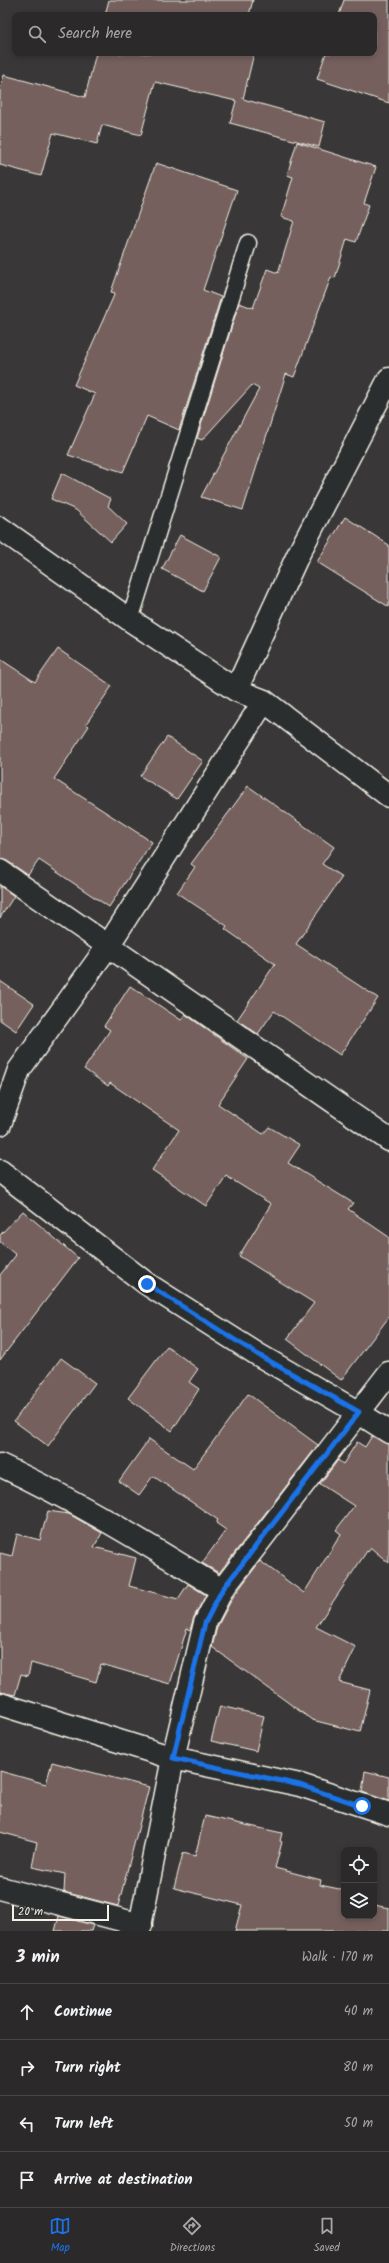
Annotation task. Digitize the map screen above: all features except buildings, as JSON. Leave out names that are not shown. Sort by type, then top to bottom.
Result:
[{"type":"street","points":[[236,690],[298,555],[389,379]]},
{"type":"street","points":[[0,528],[130,620],[236,690],[264,701],[389,796]]},
{"type":"street","points":[[0,1124],[19,1070],[108,946],[264,701]]},
{"type":"street","points":[[0,871],[389,1140]]},
{"type":"street","points":[[0,1170],[147,1284],[257,1354],[359,1412],[389,1432]]},
{"type":"street","points":[[0,1888],[140,1928],[173,1758],[205,1623],[222,1590],[389,1373]]},
{"type":"street","points":[[0,1465],[34,1481],[120,1528],[222,1590]]},
{"type":"street","points":[[0,1704],[173,1758],[300,1785],[389,1814]]},
{"type":"lane","points":[[130,620],[248,242]]},
{"type":"route","points":[[147,1284],[257,1354],[359,1412],[222,1590],[205,1623],[173,1758],[300,1785],[362,1806]]}]
